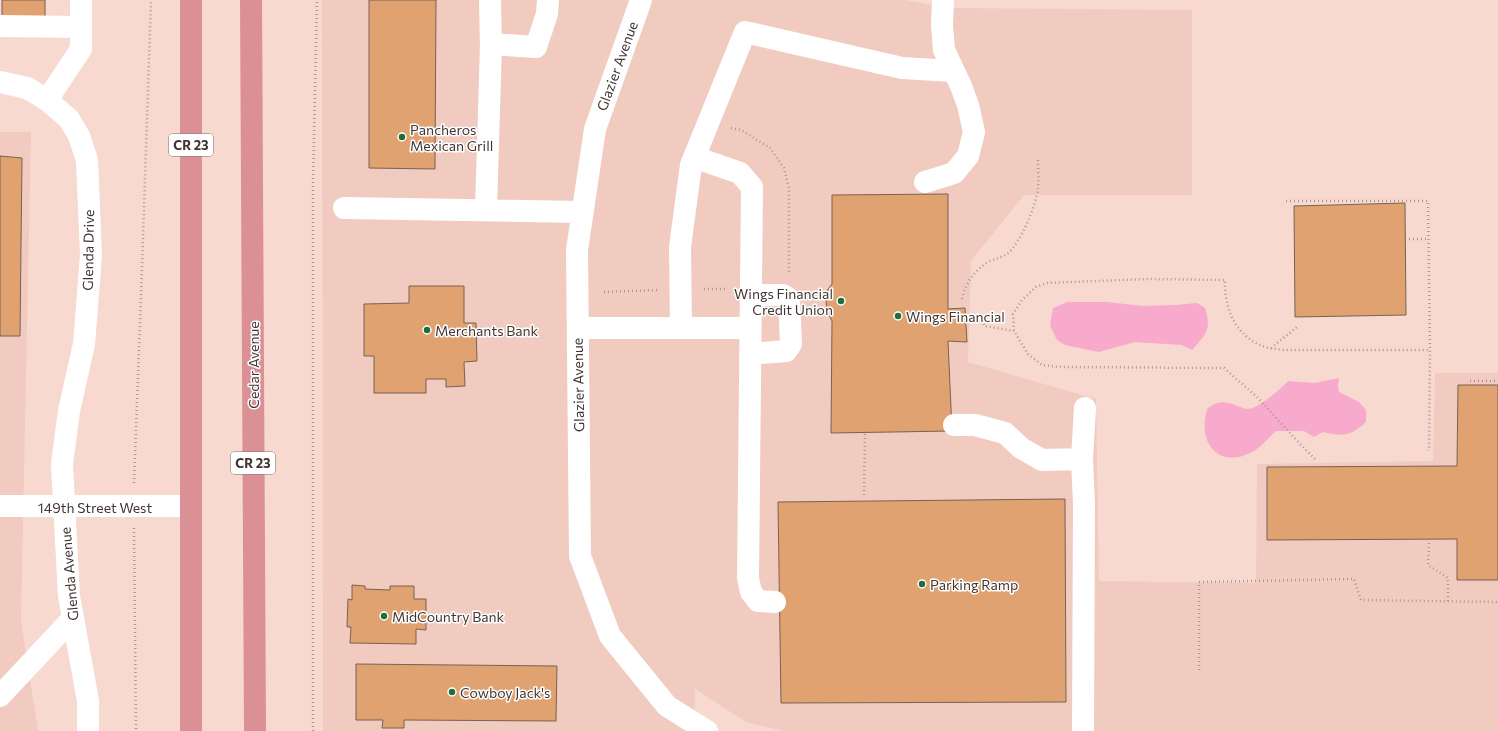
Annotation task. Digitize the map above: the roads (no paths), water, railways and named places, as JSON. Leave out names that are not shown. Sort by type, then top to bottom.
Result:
[{"type":"highway","name":"CR 23","points":[[191,0],[191,731]]},
{"type":"highway","name":"Cedar Avenue","points":[[251,0],[255,731]]},
{"type":"street","points":[[47,100],[80,49],[81,0]]},
{"type":"street","points":[[486,210],[491,49],[490,0]]},
{"type":"street","points":[[491,49],[491,44],[536,47],[547,14],[548,0]]},
{"type":"street","name":"Glazier Avenue","points":[[641,0],[595,129],[577,250],[580,556],[610,636],[667,706],[707,731]]},
{"type":"street","points":[[926,182],[954,172],[968,156],[974,132],[968,105],[944,50],[942,25],[943,0]]},
{"type":"street","points":[[0,26],[81,27]]},
{"type":"street","points":[[681,328],[680,247],[691,165],[745,32],[902,68],[954,71]]},
{"type":"street","name":"Glenda Drive","points":[[0,82],[27,88],[47,100],[69,119],[79,136],[87,160],[91,255],[84,344],[69,411],[62,464]]},
{"type":"street","points":[[694,157],[740,173],[752,187],[748,578],[751,592],[758,601],[774,602]]},
{"type":"street","points":[[344,208],[582,212]]},
{"type":"street","points":[[750,354],[786,351],[792,344],[789,299],[783,295],[751,295]]},
{"type":"street","points":[[578,328],[750,328]]},
{"type":"street","points":[[1083,731],[1084,504],[1082,459],[1085,408]]},
{"type":"street","points":[[954,425],[975,425],[1005,433],[1021,448],[1042,460],[1082,459]]},
{"type":"street","name":"Glenda Avenue","points":[[62,464],[69,596],[88,701],[88,731]]},
{"type":"street","name":"149th Street West","points":[[0,506],[191,506]]},
{"type":"street","points":[[0,696],[73,618]]},
{"type":"place","name":"Pancheros Mexican Grill","points":[[402,137]]},
{"type":"place","name":"Wings Financial Credit Union","points":[[841,301]]},
{"type":"place","name":"Wings Financial","points":[[898,316]]},
{"type":"place","name":"Merchants Bank","points":[[427,330]]},
{"type":"place","name":"Parking Ramp","points":[[922,584]]},
{"type":"place","name":"MidCountry Bank","points":[[384,616]]},
{"type":"place","name":"Cowboy Jack's","points":[[452,692]]}]
